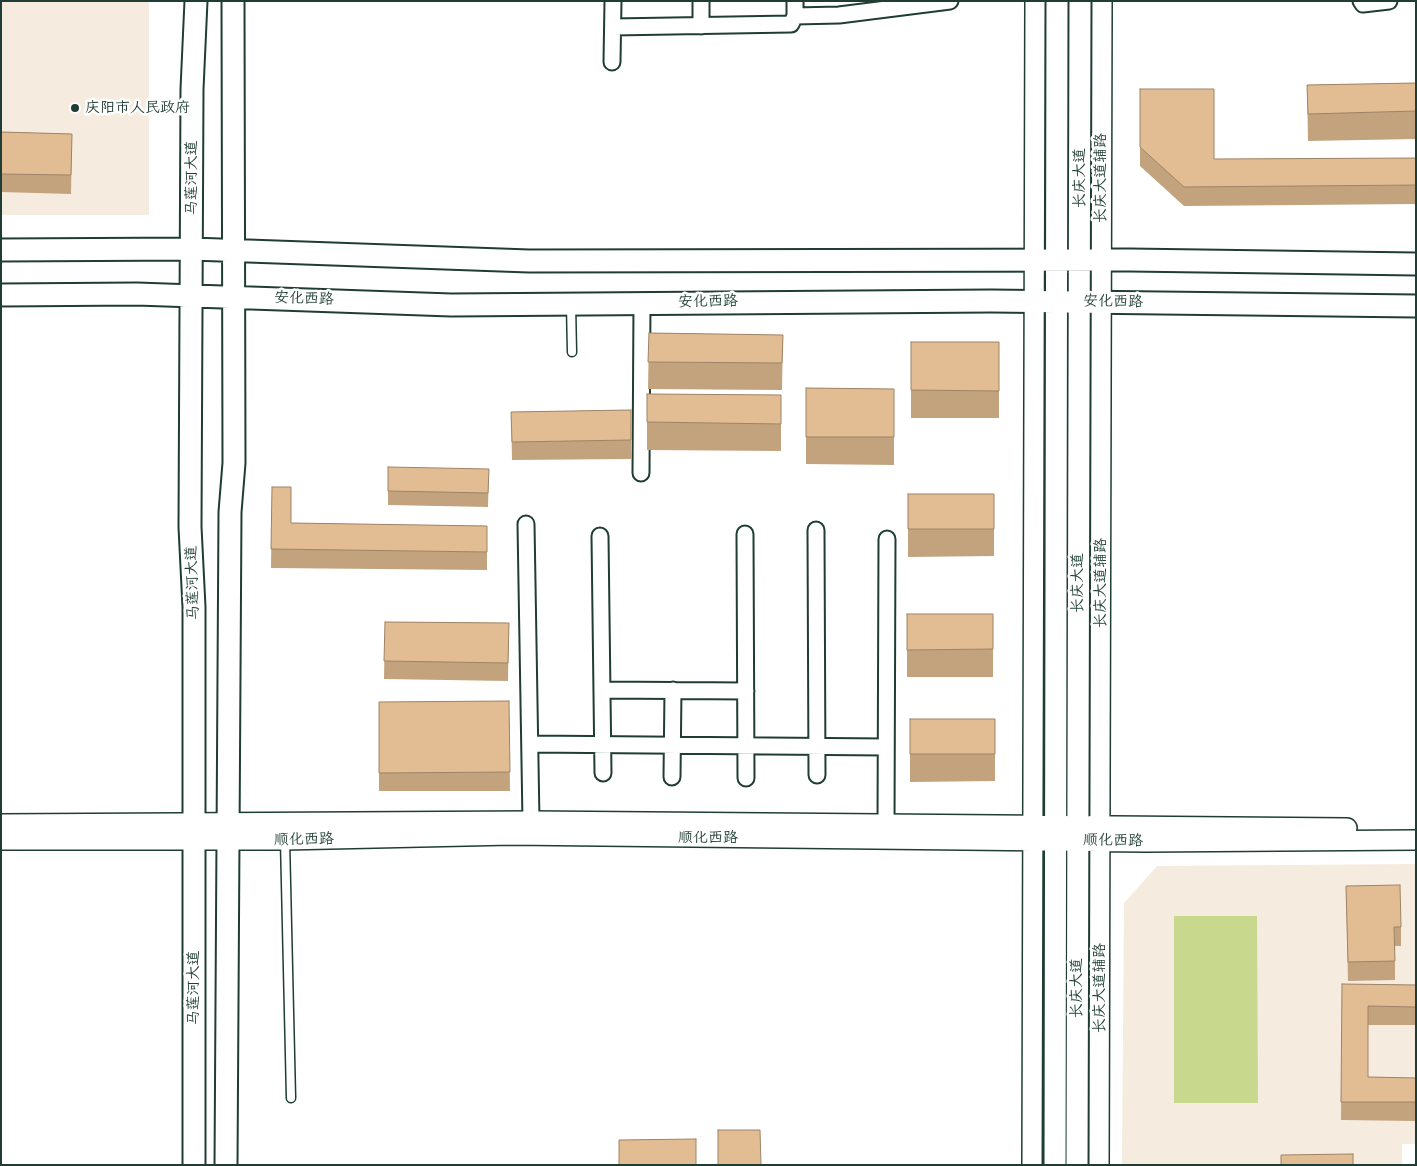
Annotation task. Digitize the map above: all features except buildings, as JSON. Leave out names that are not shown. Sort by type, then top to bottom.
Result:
[{"type":"main road","name":"马莲河大道","points":[[194,1165],[194,607],[190,526],[192,89],[196,1]]},
{"type":"main road","points":[[226,1165],[234,296],[233,1]]},
{"type":"main road","name":"长庆大道","points":[[1055,1165],[1057,1]]},
{"type":"main road","name":"长庆大道","points":[[1077,1165],[1080,1]]},
{"type":"main road","points":[[1,250],[192,249],[529,261],[1101,260],[1416,264]]},
{"type":"main road","name":"安化西路","points":[[1,295],[234,296],[451,306],[571,303],[1034,301],[1416,306]]},
{"type":"street","points":[[612,62],[613,1]]},
{"type":"street","points":[[701,1],[701,26]]},
{"type":"street","points":[[613,27],[791,24],[795,8],[839,15],[950,1]]},
{"type":"street","points":[[1032,1165],[1035,1]]},
{"type":"street","name":"长庆大道辅路","points":[[1099,1165],[1102,1]]},
{"type":"street","points":[[1361,1],[1363,4],[1389,1]]},
{"type":"street","points":[[641,473],[642,303]]},
{"type":"street","points":[[526,524],[531,821]]},
{"type":"street","points":[[816,530],[817,775]]},
{"type":"street","points":[[745,534],[746,778]]},
{"type":"street","points":[[600,536],[603,773]]},
{"type":"street","points":[[886,824],[887,539]]},
{"type":"street","points":[[602,690],[746,691]]},
{"type":"street","points":[[672,777],[673,690]]},
{"type":"street","points":[[530,744],[886,747]]},
{"type":"street","name":"顺化西路","points":[[1,824],[194,832],[531,821],[886,824],[1055,834],[1416,828]]},
{"type":"street","name":"顺化西路","points":[[1,840],[194,832]]},
{"type":"street","name":"顺化西路","points":[[228,832],[285,840],[512,836],[1032,833]]},
{"type":"street","name":"顺化西路","points":[[1100,834],[1416,840]]},
{"type":"lane","points":[[571,303],[572,352]]},
{"type":"lane","points":[[285,840],[291,1098]]},
{"type":"shaded area","name":"庆阳市人民政府","points":[[1,1],[149,1],[149,215],[1,215]]},
{"type":"shaded area","points":[[1416,864],[1416,1144],[1402,1144],[1402,1165],[1122,1165],[1124,903],[1157,866]]},
{"type":"green space","points":[[1174,916],[1257,916],[1258,1103],[1174,1103]]},
{"type":"place","name":"庆阳市人民政府","points":[[75,108]]}]
